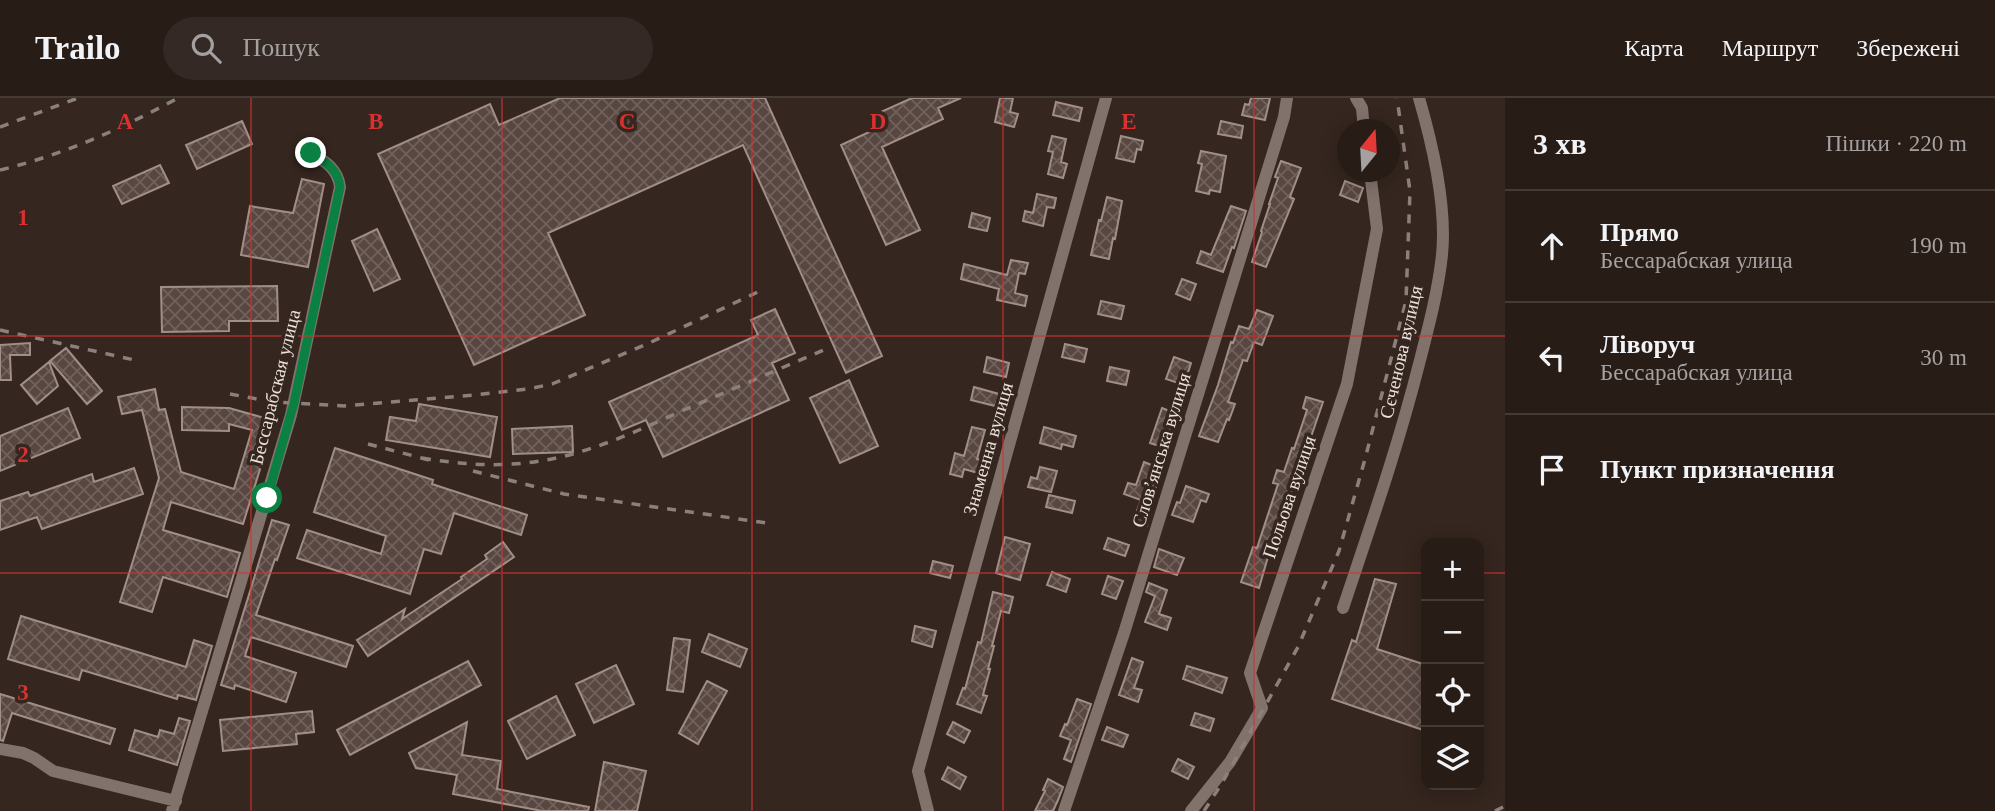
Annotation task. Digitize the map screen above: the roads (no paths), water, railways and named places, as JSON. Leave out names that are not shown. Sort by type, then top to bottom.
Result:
[{"type":"street","name":"Знаменна вулиця","points":[[928,811],[918,771],[1106,98]]},
{"type":"street","name":"Слов’янська вулиця","points":[[1064,811],[1129,620],[1284,117],[1287,98]]},
{"type":"street","points":[[1356,98],[1362,108],[1363,119]]},
{"type":"street","name":"Сєченова вулиця","points":[[1343,608],[1404,425],[1431,319],[1442,254],[1441,202],[1430,135],[1419,98]]},
{"type":"street","name":"Бессарабская улица","points":[[0,749],[23,753],[52,771],[174,806],[291,415],[340,187],[339,177],[331,167],[311,153]]},
{"type":"street","name":"Польова вулиця","points":[[1191,811],[1230,762],[1262,708],[1250,673],[1347,384],[1377,229],[1371,182]]},
{"type":"railway","points":[[0,127],[78,98]]},
{"type":"railway","points":[[0,170],[91,140],[178,98]]},
{"type":"railway","points":[[1204,811],[1298,647],[1339,551],[1365,459],[1406,301],[1410,191],[1397,98]]},
{"type":"railway","points":[[230,394],[273,402],[344,406],[528,389],[552,384],[647,344],[762,290]]},
{"type":"railway","points":[[0,330],[139,361]]},
{"type":"railway","points":[[422,458],[501,465],[557,458],[642,429],[826,349]]},
{"type":"railway","points":[[368,444],[429,460]]},
{"type":"railway","points":[[473,471],[564,494],[767,523]]},
{"type":"railway","points":[[1495,811],[1505,806]]}]
